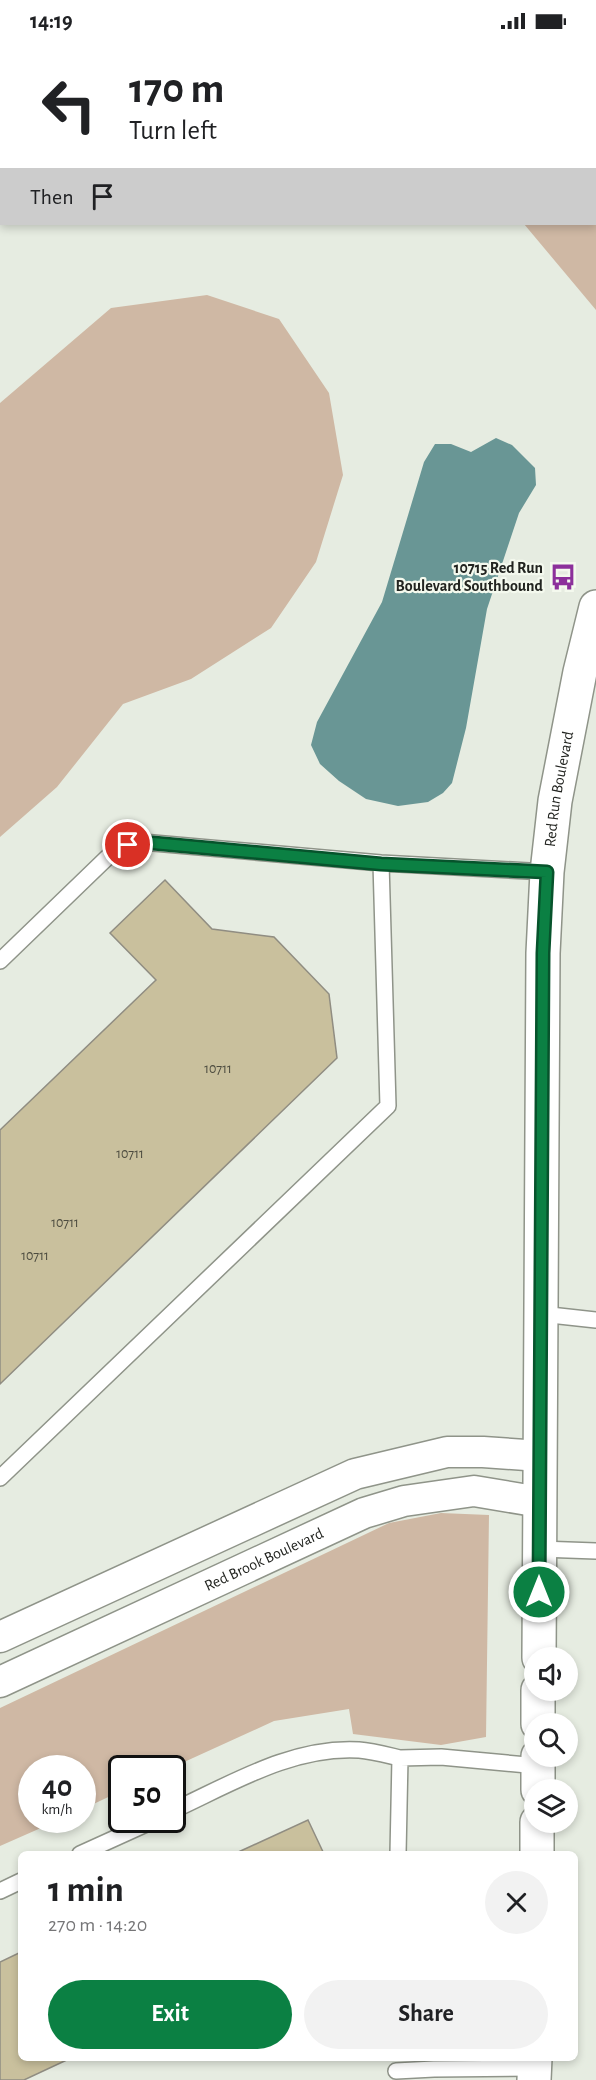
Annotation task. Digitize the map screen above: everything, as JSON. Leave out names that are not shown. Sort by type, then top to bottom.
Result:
[{"type":"main road","name":"Red Run Boulevard","points":[[539,1647],[543,953],[547,872],[555,801],[580,672],[596,607]]},
{"type":"main road","points":[[537,1833],[537,1851]]},
{"type":"street","points":[[0,1637],[355,1474],[447,1452],[540,1456]]},
{"type":"street","name":"Red Brook Boulevard","points":[[0,1682],[364,1514],[404,1501],[474,1491],[540,1502]]},
{"type":"lane","points":[[0,962],[114,851],[142,842],[381,864],[547,872]]},
{"type":"lane","points":[[0,1478],[388,1106],[381,864]]},
{"type":"lane","points":[[541,1314],[596,1320]]},
{"type":"lane","points":[[540,1549],[596,1551]]},
{"type":"lane","points":[[186,1805],[283,1761],[322,1752],[360,1750],[400,1758],[441,1758],[538,1771]]},
{"type":"lane","points":[[398,1851],[400,1758]]},
{"type":"lane","points":[[87,1851],[126,1833]]},
{"type":"lane","points":[[0,1891],[18,1882]]},
{"type":"lane","points":[[396,2070],[535,2069]]},
{"type":"shaded area","points":[[525,225],[596,225],[596,310]]},
{"type":"shaded area","points":[[207,295],[279,319],[329,393],[343,475],[316,562],[271,628],[191,679],[123,704],[57,787],[0,837],[0,403],[111,308]]},
{"type":"shaded area","points":[[441,1513],[489,1515],[486,1737],[441,1745],[353,1734],[349,1709],[274,1721],[186,1761],[186,1755],[108,1755],[108,1797],[96,1803],[96,1755],[18,1755],[18,1833],[30,1833],[0,1846],[0,1708],[389,1523]]},
{"type":"water","points":[[496,438],[512,445],[535,468],[536,485],[519,513],[487,609],[466,728],[452,783],[443,793],[428,802],[398,806],[366,799],[339,781],[320,764],[311,745],[317,722],[382,602],[424,462],[435,444],[451,444],[471,452]]},
{"type":"building","points":[[165,880],[212,929],[274,937],[329,994],[337,1058],[0,1384],[0,1130],[156,980],[110,933]]},
{"type":"building","points":[[308,1820],[323,1851],[241,1851]]},
{"type":"building","points":[[18,1953],[18,2061],[65,2061],[24,2080],[0,2080],[0,1962]]},
{"type":"place","name":"10715 Red Run Boulevard Southbound","points":[[563,577]]},
{"type":"route","points":[[128,845],[142,842],[381,864],[547,872],[543,953],[539,1592]]}]
